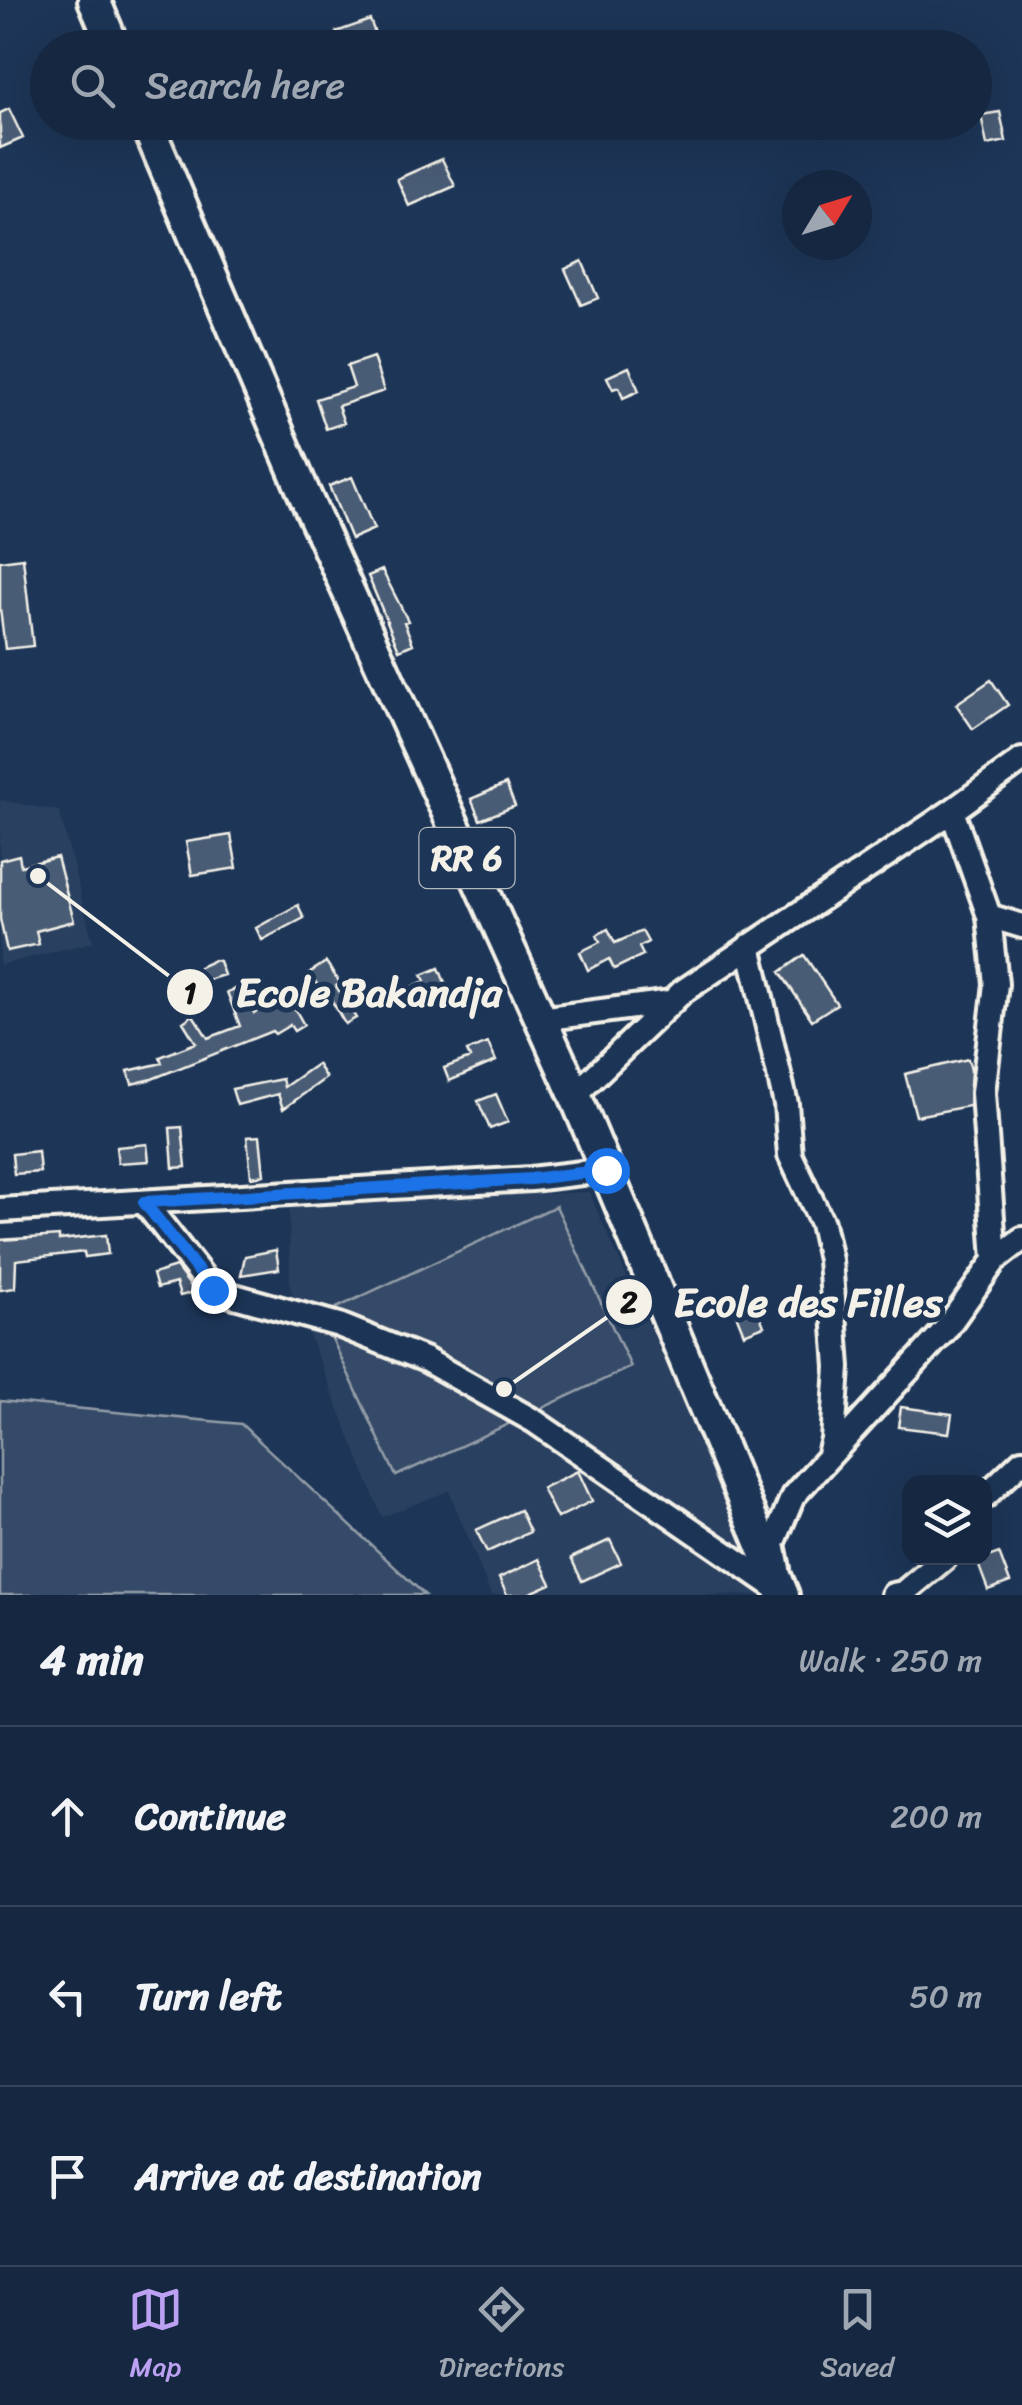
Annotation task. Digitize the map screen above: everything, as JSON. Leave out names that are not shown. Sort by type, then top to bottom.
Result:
[{"type":"main road","points":[[94,0],[106,30]]},
{"type":"main road","name":"RR 6","points":[[154,140],[303,490],[575,1094],[787,1594]]},
{"type":"street","points":[[575,1094],[672,1002],[1022,760]]},
{"type":"street","points":[[952,812],[989,916],[996,984],[983,1093],[995,1260]]},
{"type":"street","points":[[989,916],[1022,926]]},
{"type":"street","points":[[750,946],[786,1104],[790,1155],[822,1224],[830,1260],[838,1368],[829,1454]]},
{"type":"street","points":[[540,1018],[672,1002]]},
{"type":"street","points":[[0,1210],[531,1179],[606,1170]]},
{"type":"street","points":[[144,1202],[213,1290],[339,1325],[426,1360],[534,1421],[787,1594]]},
{"type":"street","points":[[787,1594],[773,1544],[793,1496],[946,1328],[995,1260],[1022,1239]]},
{"type":"street","points":[[992,1490],[1022,1462]]},
{"type":"street","points":[[893,1595],[903,1593],[936,1565]]},
{"type":"shaded area","points":[[0,800],[59,811],[93,942],[0,965]]},
{"type":"shaded area","points":[[589,1192],[769,1595],[491,1595],[449,1491],[382,1517],[290,1288],[289,1203]]},
{"type":"shaded area","points":[[556,1206],[631,1367],[396,1476],[321,1315]]},
{"type":"shaded area","points":[[0,1401],[241,1424],[425,1595],[0,1595]]},
{"type":"building","points":[[370,20],[374,30],[342,30]]},
{"type":"building","points":[[9,109],[23,138],[0,148],[0,113]]},
{"type":"building","points":[[1000,112],[1006,141],[987,145],[986,140],[992,140],[992,113]]},
{"type":"building","points":[[442,159],[455,186],[409,206],[397,179]]},
{"type":"building","points":[[582,261],[598,298],[581,305],[565,269]]},
{"type":"building","points":[[373,357],[384,391],[338,406],[344,423],[326,429],[316,399],[354,387],[347,366]]},
{"type":"building","points":[[629,367],[639,391],[623,398],[619,387],[613,389],[607,377]]},
{"type":"building","points":[[352,477],[374,529],[351,539],[329,486]]},
{"type":"building","points":[[23,558],[33,646],[5,649],[0,561]]},
{"type":"building","points":[[382,570],[408,621],[404,622],[413,644],[399,650],[368,576]]},
{"type":"building","points":[[991,680],[1008,705],[973,729],[956,704]]},
{"type":"building","points":[[506,784],[515,806],[480,820],[471,799]]},
{"type":"building","points":[[231,835],[237,868],[192,875],[186,842]]},
{"type":"building","points":[[19,855],[21,866],[57,857],[74,921],[36,931],[39,944],[7,951],[0,919],[0,860]]},
{"type":"building","points":[[298,905],[304,918],[262,940],[256,928]]},
{"type":"building","points":[[608,929],[615,943],[642,931],[648,942],[639,947],[643,955],[614,969],[609,959],[588,970],[580,952],[600,942],[597,935]]},
{"type":"building","points":[[804,955],[837,1004],[812,1020],[780,972]]},
{"type":"building","points":[[219,961],[224,975],[204,981],[184,995],[176,989],[199,967]]},
{"type":"building","points":[[326,962],[356,1018],[345,1024],[327,992],[324,994],[309,973]]},
{"type":"building","points":[[439,968],[448,990],[431,996],[429,992],[393,1006],[389,997],[425,981],[422,975]]},
{"type":"building","points":[[243,986],[254,1013],[286,993],[304,1025],[294,1031],[290,1025],[275,1034],[272,1031],[132,1084],[128,1071],[162,1063],[160,1057],[196,1043],[183,1022],[193,1015],[208,1038],[240,1026],[227,992]]},
{"type":"building","points":[[488,1043],[496,1061],[449,1081],[444,1068],[470,1058],[467,1051]]},
{"type":"building","points":[[968,1059],[969,1106],[916,1116],[905,1074]]},
{"type":"building","points":[[317,1064],[326,1078],[283,1109],[278,1094],[237,1105],[232,1089],[282,1079],[284,1087]]},
{"type":"building","points":[[496,1094],[508,1122],[490,1129],[478,1101]]},
{"type":"building","points":[[182,1127],[186,1167],[173,1168],[170,1128]]},
{"type":"building","points":[[260,1136],[264,1175],[251,1177],[247,1137]]},
{"type":"building","points":[[147,1144],[149,1161],[118,1163],[116,1147]]},
{"type":"building","points":[[38,1151],[40,1172],[14,1174],[12,1154]]},
{"type":"building","points":[[106,1235],[108,1254],[85,1257],[84,1252],[16,1260],[15,1288],[0,1290],[0,1240]]},
{"type":"building","points":[[276,1250],[279,1269],[241,1275],[245,1256]]},
{"type":"building","points":[[176,1267],[195,1292],[180,1296],[176,1283],[157,1288],[153,1274]]},
{"type":"building","points":[[750,1291],[764,1326],[744,1334],[730,1299]]},
{"type":"building","points":[[901,1407],[952,1414],[949,1433],[898,1427]]},
{"type":"building","points":[[578,1471],[592,1501],[557,1518],[542,1488]]},
{"type":"building","points":[[520,1510],[530,1532],[487,1552],[476,1530]]},
{"type":"building","points":[[610,1540],[621,1563],[582,1581],[571,1558]]},
{"type":"building","points":[[999,1553],[1010,1582],[988,1590],[979,1565],[992,1565],[992,1556]]},
{"type":"building","points":[[539,1559],[551,1584],[526,1595],[507,1595],[499,1578]]},
{"type":"place","name":"Ecole Bakandja","points":[[38,876]]},
{"type":"place","name":"Ecole des Filles","points":[[504,1389]]},
{"type":"route","points":[[213,1290],[144,1202],[531,1179],[606,1170]]}]
